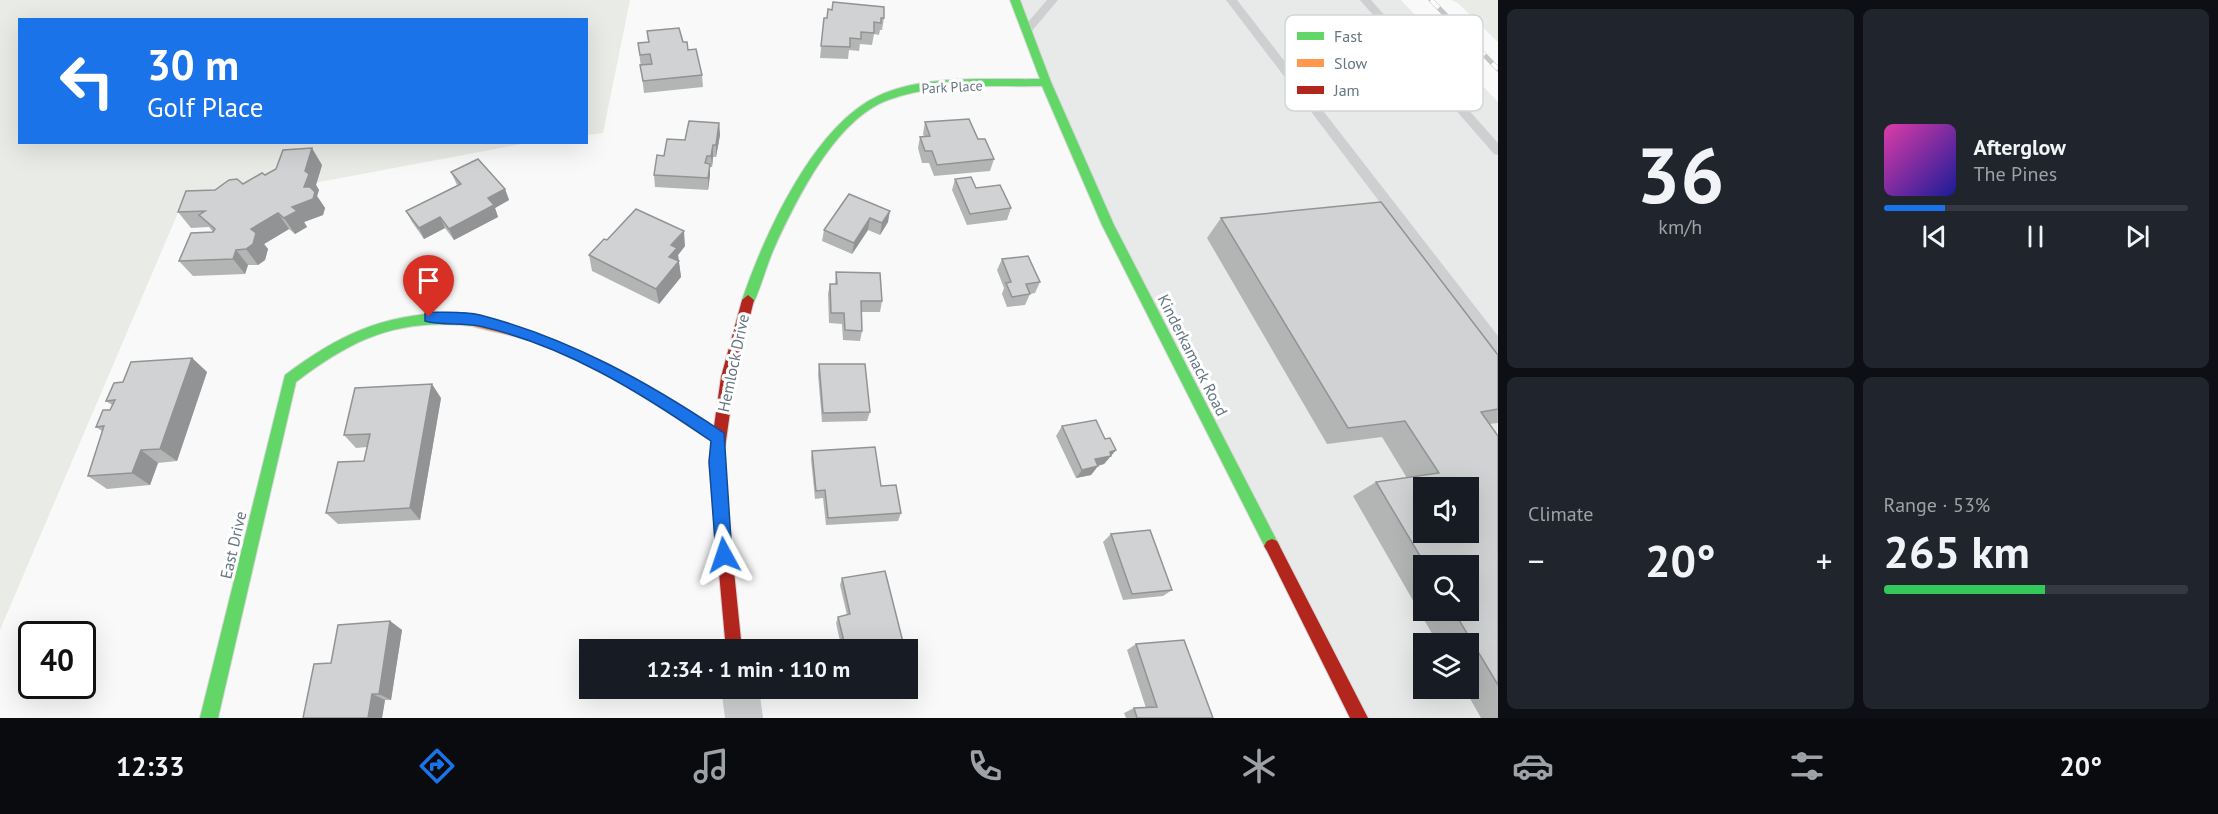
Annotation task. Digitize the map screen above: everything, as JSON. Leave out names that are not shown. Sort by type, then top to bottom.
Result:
[{"type":"street","name":"Kinderkamack Road","points":[[1016,0],[1047,82],[1108,225],[1359,718]]},
{"type":"street","name":"Park Place","points":[[861,108],[908,89],[1047,82]]},
{"type":"street","name":"Hemlock Drive","points":[[733,639],[716,462],[728,375],[743,312],[764,256],[788,206],[816,162],[861,108]]},
{"type":"street","name":"East Drive","points":[[209,718],[290,379],[323,353],[355,335],[384,324],[414,318],[445,316],[478,320],[541,340],[595,362],[657,396],[718,438]]},
{"type":"street","points":[[741,699],[744,718]]},
{"type":"lane","points":[[1028,30],[1053,0]]},
{"type":"lane","points":[[1231,0],[1285,70]]},
{"type":"lane","points":[[1365,0],[1378,15]]},
{"type":"lane","points":[[1316,111],[1498,347]]},
{"type":"lane","points":[[1463,111],[1498,151]]},
{"type":"shaded area","points":[[0,0],[630,0],[603,133],[588,135],[588,18],[18,18],[18,144],[522,144],[180,208],[0,630]]},
{"type":"shaded area","points":[[1015,0],[1401,0],[1415,15],[1285,15],[1285,111],[1483,111],[1483,86],[1498,102],[1498,718],[1359,718],[1108,225]]},
{"type":"shaded area","points":[[1451,0],[1498,0],[1498,42],[1483,27],[1483,15],[1470,15],[1458,3]]},
{"type":"building","points":[[833,2],[884,7],[884,18],[881,18],[881,23],[874,22],[874,33],[861,32],[861,39],[850,38],[850,47],[821,46],[824,18],[827,18],[828,9],[832,10]]},
{"type":"building","points":[[679,28],[683,42],[687,42],[688,50],[696,49],[702,75],[643,81],[640,65],[652,64],[650,54],[640,55],[638,43],[649,42],[647,31]]},
{"type":"building","points":[[969,119],[978,139],[985,139],[994,159],[937,165],[932,151],[925,151],[920,137],[930,136],[925,122]]},
{"type":"building","points":[[689,121],[719,123],[716,145],[713,145],[711,156],[707,156],[705,163],[710,164],[708,178],[654,175],[657,155],[664,156],[667,139],[685,140]]},
{"type":"building","points":[[312,148],[305,171],[309,174],[304,187],[310,187],[315,192],[313,199],[292,207],[297,211],[284,218],[278,213],[251,229],[256,233],[253,244],[246,249],[236,250],[233,259],[179,261],[191,233],[213,232],[215,229],[199,215],[205,211],[178,212],[186,191],[215,190],[229,180],[237,179],[243,184],[262,173],[265,175],[276,169],[283,150]]},
{"type":"building","points":[[478,159],[505,189],[488,198],[494,205],[449,229],[440,217],[419,228],[406,211],[461,184],[451,172]]},
{"type":"building","points":[[971,177],[976,188],[1000,185],[1011,208],[970,214],[955,179]]},
{"type":"building","points":[[849,194],[890,211],[882,223],[870,218],[854,243],[824,230]]},
{"type":"building","points":[[1381,202],[1498,355],[1498,409],[1481,412],[1498,436],[1498,685],[1479,653],[1479,633],[1467,633],[1460,621],[1479,621],[1479,555],[1419,555],[1376,482],[1439,473],[1405,421],[1348,428],[1221,218]]},
{"type":"building","points":[[636,209],[684,231],[671,245],[677,248],[669,257],[679,261],[656,289],[589,255],[604,239],[607,240]]},
{"type":"building","points":[[1028,256],[1040,282],[1026,284],[1030,294],[1012,297],[1006,283],[1011,282],[1002,259]]},
{"type":"building","points":[[836,272],[880,273],[882,301],[861,301],[862,331],[845,330],[844,313],[831,313],[830,284],[837,284]]},
{"type":"building","points":[[192,358],[160,449],[141,450],[132,473],[88,476],[104,426],[96,427],[103,410],[110,410],[115,400],[106,401],[114,383],[123,382],[131,362]]},
{"type":"building","points":[[819,364],[865,364],[870,412],[823,413]]},
{"type":"building","points":[[432,384],[410,508],[326,513],[338,462],[364,461],[370,434],[344,435],[355,388]]},
{"type":"building","points":[[1096,420],[1105,439],[1110,438],[1116,450],[1110,452],[1111,456],[1095,459],[1098,466],[1082,470],[1062,426]]},
{"type":"building","points":[[875,447],[881,486],[896,485],[901,513],[828,518],[825,490],[816,491],[812,451]]},
{"type":"building","points":[[1150,530],[1172,590],[1132,594],[1111,534]]},
{"type":"building","points":[[885,571],[902,639],[843,639],[838,617],[850,614],[842,578]]},
{"type":"building","points":[[390,621],[379,694],[372,694],[368,718],[303,718],[314,664],[331,663],[338,625]]},
{"type":"building","points":[[1184,640],[1213,718],[1137,718],[1134,708],[1157,707],[1136,644]]},
{"type":"railway","points":[[1431,0],[1446,15]]},
{"type":"railway","points":[[1483,54],[1498,69]]},
{"type":"traffic: fast","points":[[1015,0],[1046,82],[1108,225],[1272,546]]},
{"type":"traffic: fast","points":[[748,300],[768,247],[800,186],[839,131],[861,111],[882,98],[922,88],[942,85],[1046,82]]},
{"type":"traffic: fast","points":[[209,718],[290,379],[332,350],[376,329],[399,322],[423,319],[448,318],[474,321]]},
{"type":"traffic: slow","points":[[474,321],[540,338],[571,351],[632,383],[719,438]]},
{"type":"traffic: jam","points":[[733,639],[716,462],[728,377],[748,300]]},
{"type":"traffic: jam","points":[[1272,546],[1359,718]]},
{"type":"route","points":[[429,317],[445,316],[478,320],[541,340],[595,362],[657,396],[718,438],[716,462],[724,555]]}]
